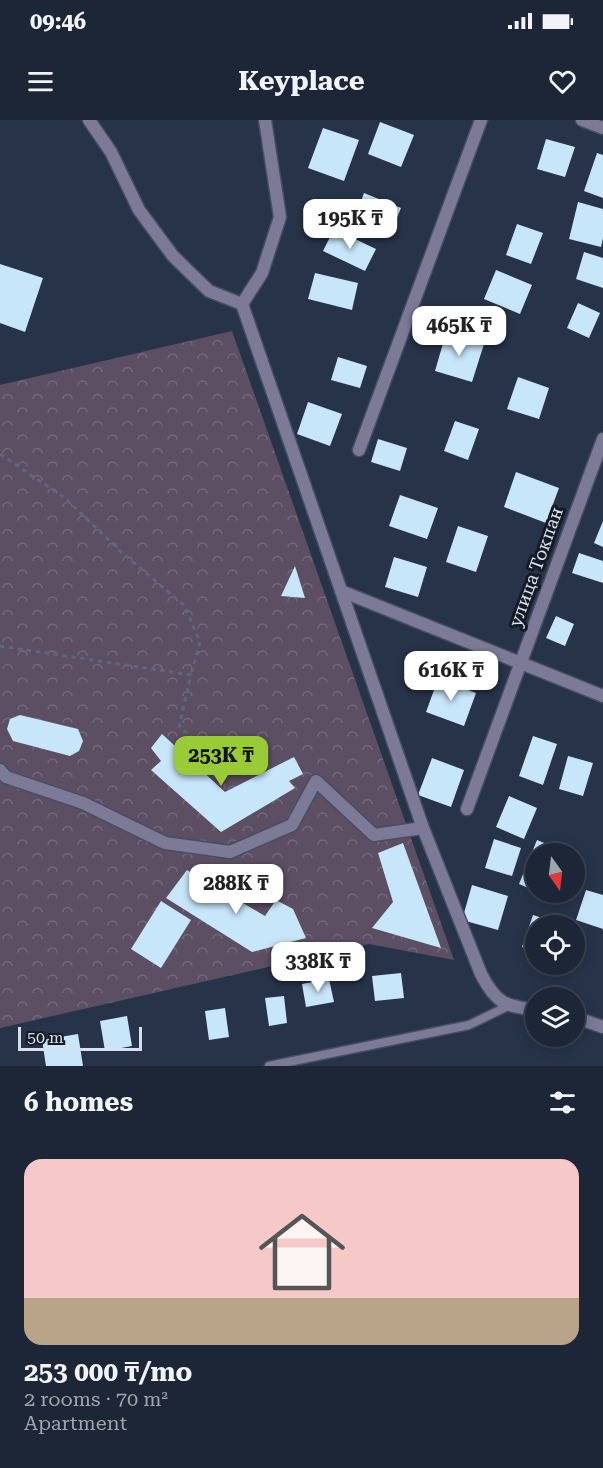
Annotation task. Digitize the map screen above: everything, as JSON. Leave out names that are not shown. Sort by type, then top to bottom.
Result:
[{"type":"street","points":[[89,120],[111,152],[139,210],[173,256],[209,291],[242,304],[423,828],[481,974],[489,990],[508,1006],[525,1008]]},
{"type":"street","points":[[242,304],[262,273],[280,217],[265,120]]},
{"type":"street","points":[[359,450],[481,120]]},
{"type":"street","points":[[582,120],[603,128]]},
{"type":"street","name":"улица Токпан","points":[[467,809],[603,439]]},
{"type":"street","points":[[341,591],[603,696]]},
{"type":"street","points":[[0,770],[6,777],[83,803],[165,843],[230,852],[292,825],[316,781],[375,835],[423,828]]},
{"type":"street","points":[[585,1021],[603,1027]]},
{"type":"lane","points":[[269,1066],[469,1025],[508,1006]]},
{"type":"path","points":[[0,454],[64,498],[121,552],[184,605],[200,642],[179,726],[224,766],[225,792]]},
{"type":"path","points":[[0,646],[190,675]]},
{"type":"green space","points":[[232,331],[454,960],[369,944],[0,1028],[0,385]]},
{"type":"building","points":[[380,122],[414,135],[401,167],[368,154]]},
{"type":"building","points":[[323,128],[359,140],[344,181],[308,168]]},
{"type":"building","points":[[546,139],[575,147],[565,177],[537,169]]},
{"type":"building","points":[[597,153],[603,155],[603,198],[584,191]]},
{"type":"building","points":[[364,193],[401,208],[390,235],[354,221]]},
{"type":"building","points":[[578,202],[603,209],[601,247],[569,239]]},
{"type":"building","points":[[517,224],[543,233],[531,264],[506,255]]},
{"type":"building","points":[[334,229],[376,249],[365,271],[323,251]]},
{"type":"building","points":[[584,252],[603,258],[603,288],[576,279]]},
{"type":"building","points":[[0,264],[43,278],[25,332],[0,323]]},
{"type":"building","points":[[496,270],[532,285],[520,314],[484,299]]},
{"type":"building","points":[[315,273],[358,283],[352,310],[308,299]]},
{"type":"building","points":[[578,303],[600,313],[589,338],[567,328]]},
{"type":"building","points":[[446,333],[484,344],[472,382],[435,371]]},
{"type":"building","points":[[338,357],[367,366],[360,388],[331,380]]},
{"type":"building","points":[[518,377],[549,388],[539,419],[507,409]]},
{"type":"building","points":[[308,402],[342,414],[330,446],[297,434]]},
{"type":"building","points":[[455,421],[479,429],[468,460],[444,451]]},
{"type":"building","points":[[378,439],[407,448],[400,471],[371,462]]},
{"type":"building","points":[[516,472],[559,488],[546,523],[504,507]]},
{"type":"building","points":[[400,495],[438,508],[427,539],[389,526]]},
{"type":"building","points":[[603,521],[603,547],[594,543]]},
{"type":"building","points":[[458,526],[488,536],[476,572],[446,562]]},
{"type":"building","points":[[579,553],[603,561],[603,583],[572,573]]},
{"type":"building","points":[[394,557],[427,567],[418,597],[385,587]]},
{"type":"building","points":[[295,566],[305,598],[281,596]]},
{"type":"building","points":[[556,616],[574,624],[565,646],[546,638]]},
{"type":"building","points":[[438,679],[476,693],[464,726],[426,712]]},
{"type":"building","points":[[20,715],[78,729],[83,741],[79,751],[70,756],[13,741],[7,729],[10,719]]},
{"type":"building","points":[[162,734],[225,792],[294,757],[303,774],[289,781],[295,788],[221,832],[151,770],[161,761],[151,748]]},
{"type":"building","points":[[533,736],[557,744],[543,785],[519,776]]},
{"type":"building","points":[[568,756],[593,763],[583,796],[559,789]]},
{"type":"building","points":[[432,758],[464,770],[451,807],[418,795]]},
{"type":"building","points":[[509,796],[537,808],[524,839],[496,827]]},
{"type":"building","points":[[494,839],[521,848],[512,876],[485,868]]},
{"type":"building","points":[[403,843],[441,948],[372,928],[393,902],[378,853]]},
{"type":"building","points":[[525,869],[525,887],[519,884]]},
{"type":"building","points":[[187,870],[265,916],[276,900],[293,909],[306,938],[252,952],[166,898]]},
{"type":"building","points":[[472,885],[508,896],[498,930],[462,920]]},
{"type":"building","points":[[586,890],[603,895],[603,929],[585,923],[585,915],[578,915],[582,903],[585,903]]},
{"type":"building","points":[[161,901],[191,920],[161,968],[131,949]]},
{"type":"building","points":[[401,973],[404,998],[375,1001],[372,976]]},
{"type":"building","points":[[329,979],[334,1002],[306,1007],[302,984]]},
{"type":"building","points":[[284,996],[287,1023],[269,1026],[265,998]]},
{"type":"building","points":[[225,1008],[229,1037],[209,1040],[205,1011]]},
{"type":"building","points":[[127,1016],[132,1046],[105,1051],[100,1021]]},
{"type":"building","points":[[78,1034],[83,1066],[46,1066],[42,1040]]}]
